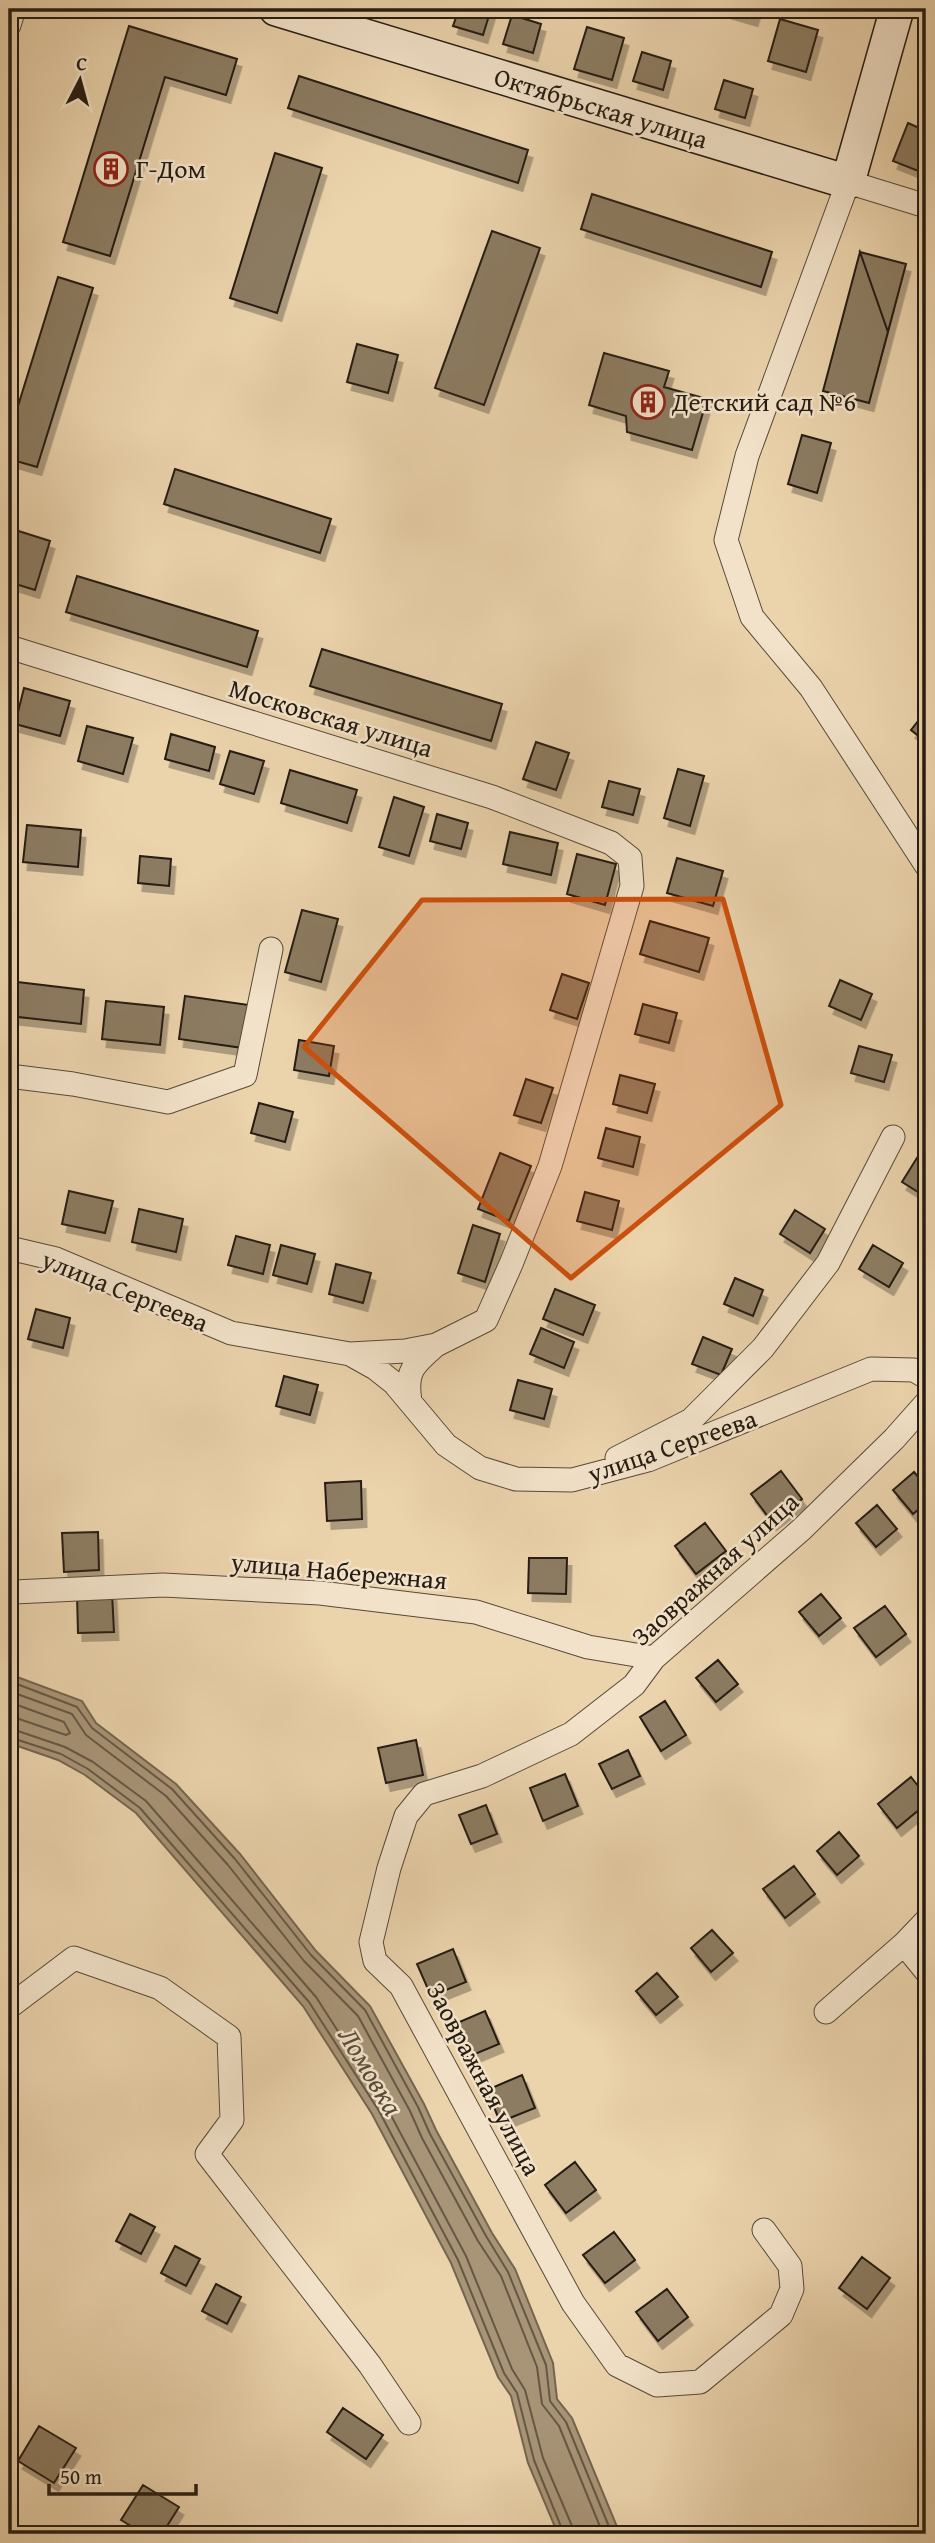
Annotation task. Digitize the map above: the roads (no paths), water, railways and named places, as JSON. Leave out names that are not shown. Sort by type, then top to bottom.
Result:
[{"type":"main road","name":"Октябрьская улица","points":[[276,9],[848,182]]},
{"type":"main road","points":[[848,182],[897,9]]},
{"type":"street","points":[[9,24],[14,9]]},
{"type":"street","points":[[848,182],[747,456],[726,540],[752,617],[811,688],[926,865]]},
{"type":"street","name":"Октябрьская улица","points":[[848,182],[926,206]]},
{"type":"street","name":"Московская улица","points":[[9,647],[492,797],[611,844],[630,858],[632,886],[550,1167],[526,1228],[486,1320],[436,1345]]},
{"type":"street","points":[[9,1076],[73,1084],[168,1102],[246,1075],[271,949]]},
{"type":"street","points":[[572,1480],[691,1420],[763,1348],[828,1263],[893,1137]]},
{"type":"street","name":"улица Сергеева","points":[[9,1248],[56,1259],[231,1333],[350,1354],[394,1383],[446,1445],[480,1468],[516,1479],[572,1480],[648,1460],[871,1369],[914,1370],[926,1377]]},
{"type":"street","points":[[350,1354],[405,1351],[436,1345]]},
{"type":"street","points":[[410,1401],[407,1385],[410,1372],[418,1360],[436,1345]]},
{"type":"street","name":"Заовражная улица","points":[[764,2230],[790,2266],[792,2289],[781,2315],[700,2382],[657,2385],[617,2365],[573,2303],[401,1986],[374,1961],[371,1942],[388,1868],[406,1816],[424,1794],[482,1776],[571,1734],[635,1685],[654,1658],[802,1529],[894,1439],[926,1403]]},
{"type":"street","name":"улица Набережная","points":[[14,1592],[163,1584],[320,1593],[476,1612],[588,1647],[654,1658]]},
{"type":"street","points":[[826,2011],[926,1922]]},
{"type":"street","points":[[904,1944],[926,1971]]},
{"type":"street","points":[[9,2007],[74,1958],[160,1988],[229,2037],[232,2120],[208,2154],[370,2365],[409,2423]]},
{"type":"water","name":"Ломовка","points":[[9,1674],[82,1701],[96,1723],[176,1784],[240,1854],[316,1951],[370,2006],[492,2233],[515,2269],[553,2363],[557,2399],[572,2418],[620,2534],[558,2534],[528,2463],[511,2396],[498,2377],[451,2263],[372,2114],[303,2006],[136,1813],[85,1775],[58,1760],[9,1743]]},
{"type":"place","name":"Г-Дом","points":[[111,169]]},
{"type":"place","name":"Детский сад №6","points":[[648,402]]}]
